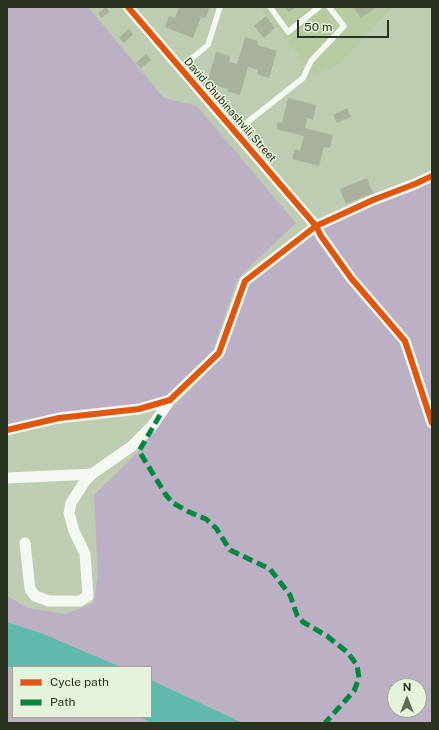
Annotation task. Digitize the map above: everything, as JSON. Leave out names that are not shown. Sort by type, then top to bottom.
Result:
[{"type":"street","name":"David Chubinashvili Street","points":[[128,7],[316,226],[321,236],[351,278],[405,341],[432,423]]},
{"type":"street","points":[[25,542],[30,590],[35,596],[49,601],[80,601],[88,596],[85,554],[74,531],[69,513],[72,502],[84,481],[132,446],[153,425],[170,400],[219,353],[245,281],[316,226],[373,200],[432,176]]},
{"type":"street","points":[[7,430],[59,418],[139,409],[170,400]]},
{"type":"street","points":[[7,478],[92,474]]},
{"type":"lane","points":[[180,68],[208,45],[220,7]]},
{"type":"lane","points":[[270,7],[288,32],[319,7]]},
{"type":"lane","points":[[235,132],[304,78],[311,61],[344,26],[329,7]]},
{"type":"shaded area","points":[[7,7],[88,7],[164,98],[197,106],[296,223],[242,274],[236,283],[213,350],[167,395],[138,407],[55,414],[7,424]]},
{"type":"shaded area","points":[[260,7],[393,7],[334,68],[314,75]]},
{"type":"shaded area","points":[[432,179],[432,723],[243,723],[152,680],[152,666],[119,666],[41,633],[7,622],[7,596],[28,608],[65,614],[94,603],[98,573],[94,495],[139,451],[169,411],[225,353],[249,284],[341,214]]},
{"type":"shaded area","points":[[7,666],[12,668],[12,718],[142,718],[152,723],[7,723]]},
{"type":"water","points":[[7,622],[41,633],[119,666],[12,666],[12,668],[7,666]]},
{"type":"water","points":[[152,680],[243,723],[152,723],[142,718],[152,718]]},
{"type":"building","points":[[106,7],[110,12],[101,18],[98,13]]},
{"type":"building","points":[[179,7],[210,7],[206,18],[201,17],[193,38],[165,27],[169,16],[175,18]]},
{"type":"building","points":[[285,7],[296,7],[289,12]]},
{"type":"building","points":[[353,7],[373,7],[374,9],[361,18]]},
{"type":"building","points":[[266,16],[275,28],[264,38],[254,26]]},
{"type":"building","points":[[128,29],[133,34],[124,43],[119,38]]},
{"type":"building","points":[[245,37],[258,41],[257,45],[277,51],[269,78],[257,74],[258,70],[248,67],[240,95],[227,91],[228,89],[207,83],[216,52],[230,56],[229,62],[237,64]]},
{"type":"building","points":[[146,54],[151,60],[141,68],[136,63]]},
{"type":"building","points":[[288,98],[316,105],[313,120],[307,118],[305,128],[333,135],[330,148],[324,147],[319,166],[292,159],[295,149],[300,151],[304,136],[276,129],[278,122],[282,123]]},
{"type":"building","points":[[347,108],[351,117],[337,123],[333,115]]},
{"type":"building","points":[[367,178],[373,193],[346,204],[340,189]]},
{"type":"marked path","points":[[160,415],[139,451],[166,495],[173,503],[206,519],[216,528],[230,550],[270,569],[290,595],[297,615],[303,622],[327,636],[347,652],[357,665],[359,678],[354,691],[325,723]]},
{"type":"cycle path","points":[[128,7],[316,226],[321,236],[351,278],[405,341],[432,423]]},
{"type":"cycle path","points":[[7,430],[59,418],[139,409],[170,400],[219,353],[245,281],[316,226],[373,200],[432,176]]}]
